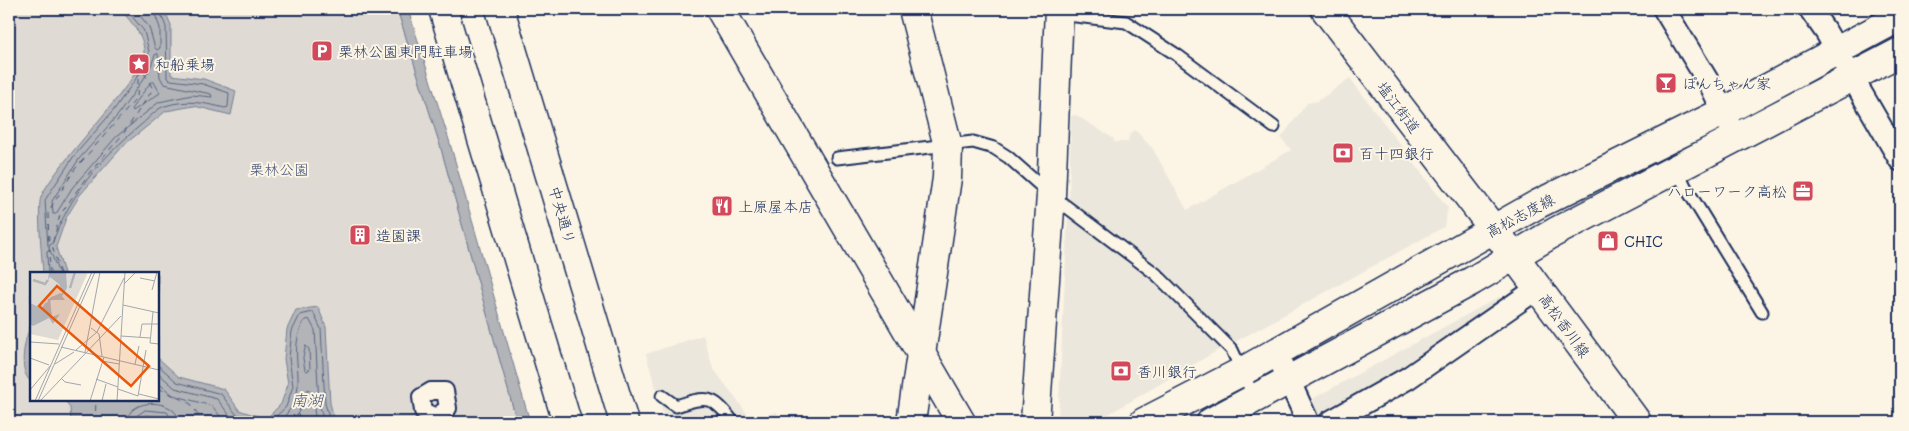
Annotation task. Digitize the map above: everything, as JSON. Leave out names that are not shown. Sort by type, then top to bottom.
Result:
[{"type":"main road","points":[[444,9],[567,422]]},
{"type":"main road","name":"中央通り","points":[[500,9],[624,422]]},
{"type":"main road","points":[[720,9],[961,422]]},
{"type":"main road","points":[[911,422],[922,358],[947,178],[948,146],[913,9]]},
{"type":"main road","name":"塩江街道","points":[[1325,9],[1493,229]]},
{"type":"main road","points":[[1035,422],[1050,195],[1059,11]]},
{"type":"main road","name":"高松志度線","points":[[1144,422],[1243,371],[1493,229],[1723,112],[1900,17]]},
{"type":"main road","name":"高松志度線","points":[[1211,422],[1290,381],[1563,228],[1900,52]]},
{"type":"main road","name":"高松香川線","points":[[1493,229],[1637,422]]},
{"type":"street","points":[[1664,9],[1712,88],[1736,139]]},
{"type":"street","points":[[1810,9],[1837,51],[1900,160]]},
{"type":"street","points":[[1330,422],[1408,378],[1538,288]]},
{"type":"street","points":[[1276,352],[1308,422]]},
{"type":"lane","points":[[1059,11],[1126,22],[1176,55],[1274,127]]},
{"type":"lane","points":[[837,158],[974,142],[994,148],[1050,195],[1156,274],[1232,350],[1256,399]]},
{"type":"lane","points":[[1677,169],[1685,186],[1762,312]]},
{"type":"lane","points":[[662,396],[676,406],[700,398],[711,400],[719,404],[733,422]]},
{"type":"shaded area","points":[[1350,78],[1448,208],[1444,227],[1233,343],[1139,252],[1069,204],[1071,116],[1076,115],[1114,139],[1114,142],[1128,142],[1129,135],[1135,130],[1153,149],[1187,210],[1291,150],[1281,138],[1307,103],[1318,101]]},
{"type":"shaded area","points":[[1068,214],[1153,279],[1222,348],[1095,422],[1058,421]]},
{"type":"shaded area","points":[[1499,297],[1512,302],[1322,422],[1312,409],[1314,398]]},
{"type":"shaded area","points":[[703,335],[713,368],[751,419],[777,412],[781,422],[665,422],[646,354]]},
{"type":"green space","name":"栗林公園","points":[[9,9],[397,9],[440,145],[517,422],[9,422]]},
{"type":"water","points":[[120,9],[164,9],[171,25],[171,75],[204,79],[236,91],[231,115],[194,106],[166,111],[124,145],[80,195],[66,218],[56,247],[64,272],[43,272],[40,222],[41,197],[63,163],[130,81],[140,64],[144,52],[142,39]]},
{"type":"water","points":[[397,9],[408,9],[449,140],[530,422],[517,422],[440,145]]},
{"type":"water","name":"南湖","points":[[318,307],[326,327],[330,403],[335,422],[170,422],[165,417],[145,415],[136,422],[71,422],[70,408],[66,401],[159,401],[159,359],[179,377],[224,389],[239,410],[266,419],[281,404],[288,384],[284,359],[287,329],[296,310]]},
{"type":"water","points":[[30,328],[30,380],[24,370],[23,362]]},
{"type":"ferry route","points":[[50,272],[48,212],[75,169],[137,98],[139,64]]},
{"type":"ferry route","points":[[59,272],[52,245],[60,215],[90,172],[124,133],[153,89],[139,64]]},
{"type":"ferry route","points":[[159,388],[191,404],[203,422]]},
{"type":"ferry route","points":[[95,422],[96,401]]},
{"type":"place","name":"栗林公園東門駐車場","points":[[322,51]]},
{"type":"place","name":"和船乗場","points":[[139,64]]},
{"type":"place","name":"ぽんちゃん家","points":[[1666,83]]},
{"type":"place","name":"百十四銀行","points":[[1343,153]]},
{"type":"place","name":"ハローワーク高松","points":[[1803,191]]},
{"type":"place","name":"上原屋本店","points":[[722,206]]},
{"type":"place","name":"造園課","points":[[360,235]]},
{"type":"place","name":"CHIC","points":[[1608,241]]},
{"type":"place","name":"香川銀行","points":[[1121,371]]}]
